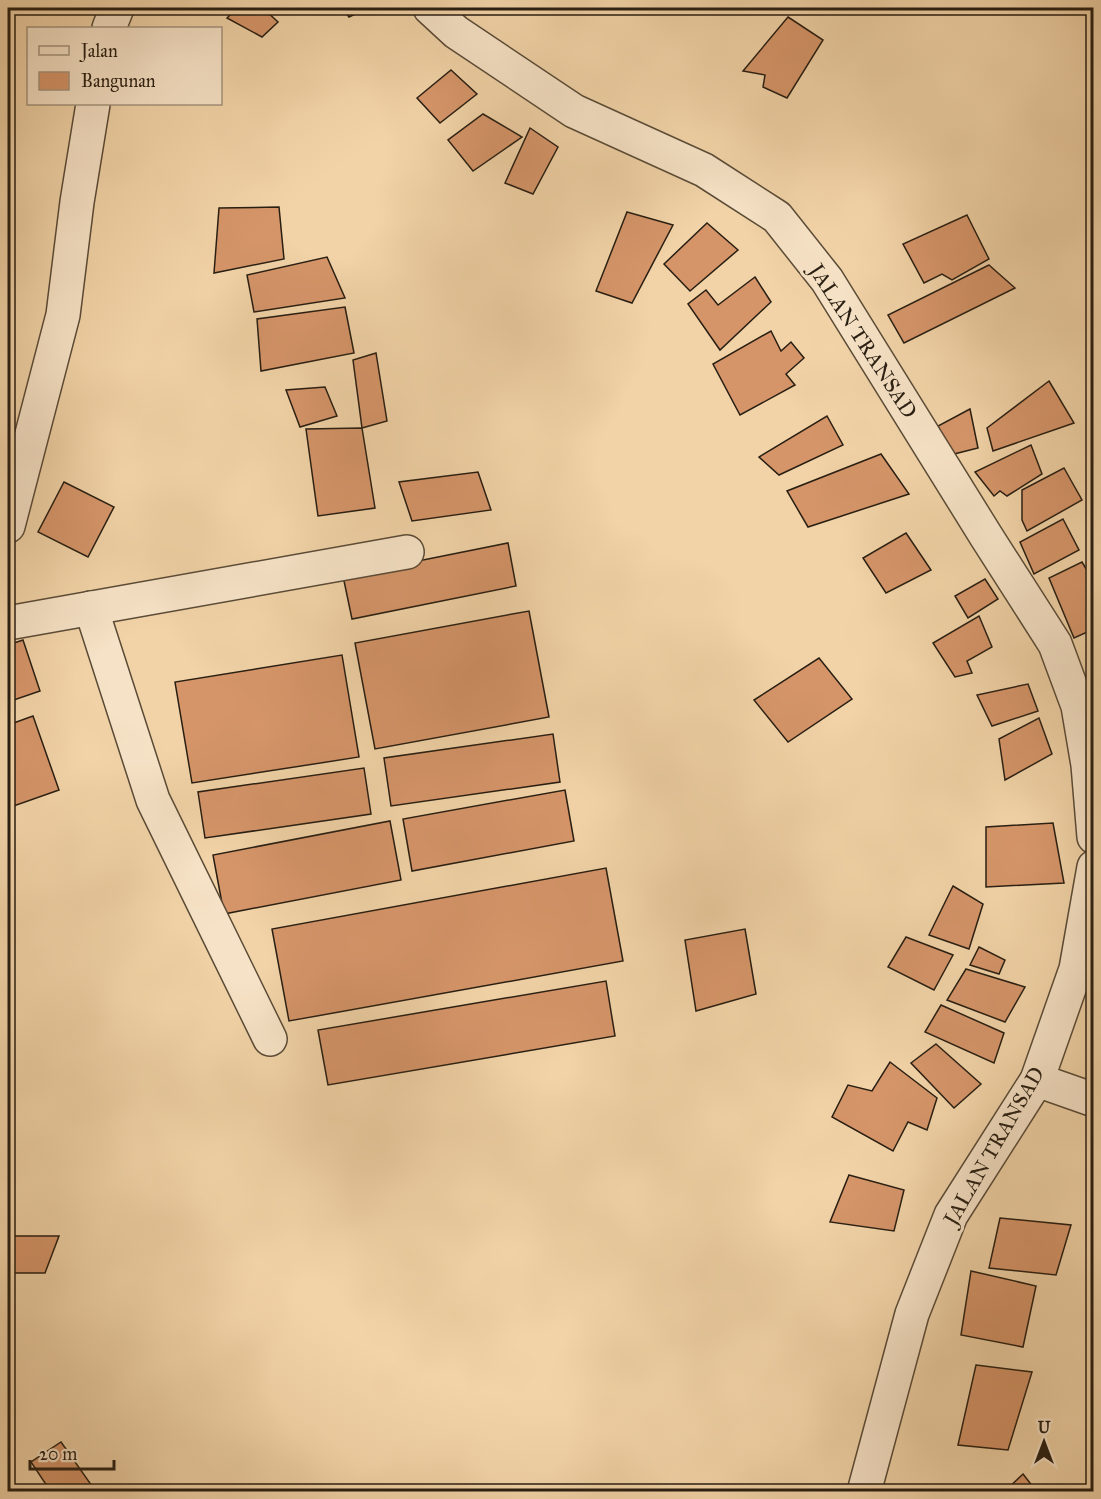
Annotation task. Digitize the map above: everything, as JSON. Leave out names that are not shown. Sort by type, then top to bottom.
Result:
[{"type":"street","points":[[109,27],[117,8]]},
{"type":"street","name":"JALAN TRANSAD","points":[[430,8],[456,32],[574,111],[704,170],[777,217],[827,280],[1055,644],[1078,706],[1088,765],[1094,837]]},
{"type":"street","points":[[8,526],[63,315],[77,202],[93,105]]},
{"type":"street","points":[[8,623],[407,552]]},
{"type":"street","points":[[91,608],[153,801],[270,1039]]},
{"type":"street","name":"JALAN TRANSAD","points":[[864,1491],[912,1314],[951,1215],[1037,1080],[1076,969],[1094,867]]},
{"type":"street","points":[[1037,1080],[1094,1100]]},
{"type":"building","points":[[237,8],[263,8],[278,22],[262,37],[227,18]]},
{"type":"building","points":[[342,8],[368,8],[349,17]]},
{"type":"building","points":[[788,17],[823,40],[787,98],[763,87],[765,75],[743,71]]},
{"type":"building","points":[[451,70],[477,94],[440,123],[417,98]]},
{"type":"building","points":[[483,114],[522,137],[473,171],[448,140]]},
{"type":"building","points":[[530,128],[558,147],[533,194],[505,183]]},
{"type":"building","points":[[279,207],[284,259],[214,273],[219,208]]},
{"type":"building","points":[[627,212],[673,225],[632,303],[596,291]]},
{"type":"building","points":[[967,215],[989,259],[952,280],[942,274],[924,283],[903,244]]},
{"type":"building","points":[[707,223],[738,250],[690,291],[664,264]]},
{"type":"building","points":[[327,257],[345,298],[254,312],[247,275]]},
{"type":"building","points":[[989,265],[1015,288],[904,343],[888,315]]},
{"type":"building","points":[[755,277],[771,302],[720,350],[688,304],[706,290],[718,305]]},
{"type":"building","points":[[345,307],[354,353],[261,371],[257,319]]},
{"type":"building","points":[[771,331],[781,351],[791,342],[804,358],[786,374],[795,385],[740,415],[713,364]]},
{"type":"building","points":[[376,353],[387,421],[362,428],[353,360]]},
{"type":"building","points":[[1049,381],[1074,423],[993,451],[987,428]]},
{"type":"building","points":[[325,387],[337,416],[300,427],[286,390]]},
{"type":"building","points":[[970,409],[978,448],[950,455],[938,426]]},
{"type":"building","points":[[827,416],[843,445],[779,475],[759,457]]},
{"type":"building","points":[[362,428],[375,508],[318,516],[306,429]]},
{"type":"building","points":[[1031,445],[1042,474],[1007,496],[1000,491],[994,496],[975,472]]},
{"type":"building","points":[[881,454],[909,494],[808,527],[787,491]]},
{"type":"building","points":[[1064,468],[1082,500],[1027,531],[1022,520],[1022,490]]},
{"type":"building","points":[[478,472],[491,510],[412,521],[399,482]]},
{"type":"building","points":[[64,482],[114,507],[88,557],[38,532]]},
{"type":"building","points":[[1063,519],[1079,550],[1034,574],[1020,542]]},
{"type":"building","points":[[906,533],[931,570],[886,593],[863,558]]},
{"type":"building","points":[[508,543],[516,586],[352,619],[343,576]]},
{"type":"building","points":[[1082,562],[1094,582],[1094,629],[1074,638],[1049,578]]},
{"type":"building","points":[[985,579],[998,599],[968,618],[955,596]]},
{"type":"building","points":[[529,611],[549,717],[375,749],[355,643]]},
{"type":"building","points":[[979,616],[992,647],[967,661],[972,673],[955,677],[933,643]]},
{"type":"building","points":[[23,640],[40,691],[8,702],[8,645]]},
{"type":"building","points":[[342,655],[359,757],[192,783],[175,682]]},
{"type":"building","points":[[819,658],[852,699],[788,742],[754,700]]},
{"type":"building","points":[[1028,684],[1038,711],[992,726],[977,695]]},
{"type":"building","points":[[33,716],[59,790],[8,808],[8,725]]},
{"type":"building","points":[[1039,718],[1052,754],[1005,780],[999,739]]},
{"type":"building","points":[[553,734],[560,782],[391,806],[384,758]]},
{"type":"building","points":[[364,768],[371,814],[205,838],[198,792]]},
{"type":"building","points":[[565,790],[574,841],[412,871],[403,819]]},
{"type":"building","points":[[390,821],[401,880],[224,914],[213,855]]},
{"type":"building","points":[[1053,823],[1064,883],[986,887],[986,827]]},
{"type":"building","points":[[606,868],[623,961],[289,1021],[272,929]]},
{"type":"building","points":[[953,886],[983,904],[969,949],[929,935]]},
{"type":"building","points":[[745,929],[756,994],[696,1011],[685,940]]},
{"type":"building","points":[[906,937],[953,955],[934,990],[888,967]]},
{"type":"building","points":[[979,947],[1005,960],[999,974],[970,965]]},
{"type":"building","points":[[966,969],[1025,987],[1005,1022],[947,1000]]},
{"type":"building","points":[[606,981],[615,1036],[328,1085],[318,1030]]},
{"type":"building","points":[[941,1005],[1004,1033],[994,1063],[925,1032]]},
{"type":"building","points":[[936,1044],[981,1084],[954,1108],[911,1063]]},
{"type":"building","points":[[890,1062],[937,1098],[927,1130],[908,1122],[893,1151],[832,1117],[848,1085],[872,1091]]},
{"type":"building","points":[[849,1175],[904,1190],[894,1231],[830,1222]]},
{"type":"building","points":[[1000,1218],[1071,1225],[1056,1275],[989,1268]]},
{"type":"building","points":[[8,1236],[59,1236],[45,1273],[8,1273]]},
{"type":"building","points":[[971,1271],[1036,1286],[1023,1347],[961,1335]]},
{"type":"building","points":[[976,1365],[1032,1372],[1008,1450],[958,1445]]},
{"type":"building","points":[[61,1442],[92,1486],[84,1492],[51,1492],[31,1462]]},
{"type":"building","points":[[1023,1474],[1037,1492],[1004,1492]]}]
